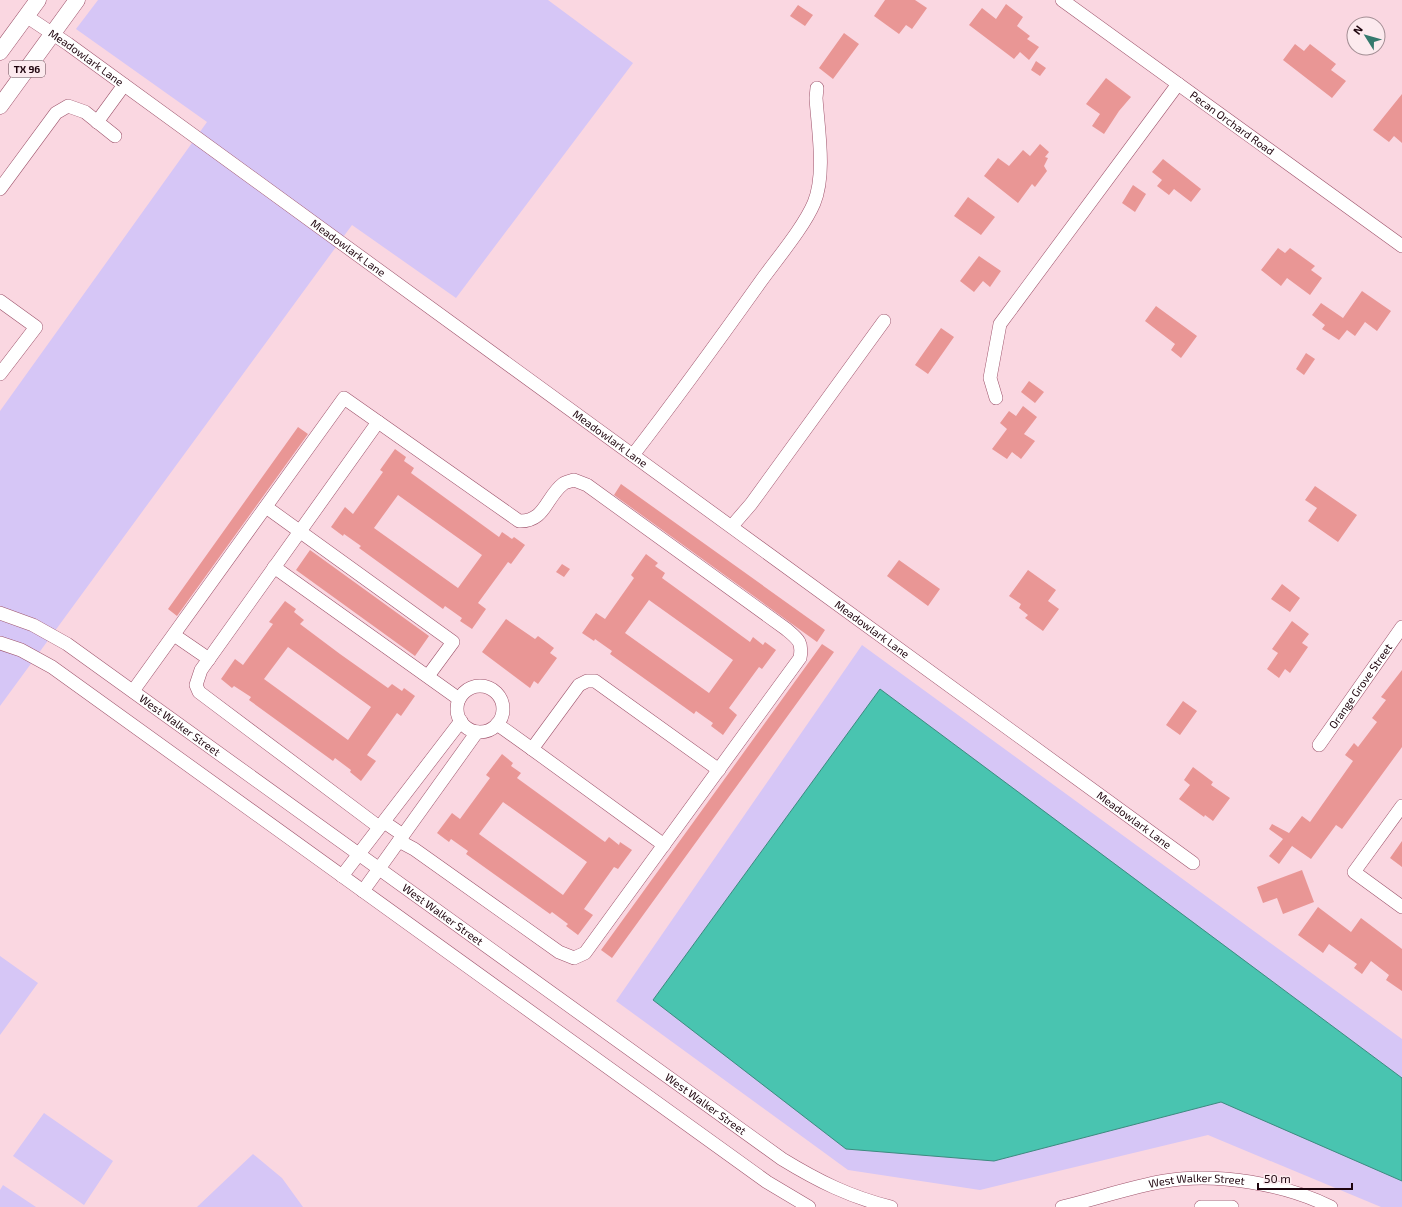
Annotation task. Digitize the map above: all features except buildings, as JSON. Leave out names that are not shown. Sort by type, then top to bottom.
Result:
[{"type":"main road","name":"TX 96","points":[[0,52],[38,0]]},
{"type":"main road","name":"TX 96","points":[[0,106],[77,0]]},
{"type":"street","name":"Pecan Orchard Road","points":[[1062,0],[1402,246]]},
{"type":"street","name":"Meadowlark Lane","points":[[26,16],[53,33],[1193,863]]},
{"type":"street","points":[[996,398],[990,378],[1000,324],[1178,84]]},
{"type":"street","points":[[97,122],[124,85]]},
{"type":"street","points":[[633,455],[706,359],[814,204],[818,189],[820,171],[816,98],[817,88]]},
{"type":"street","points":[[0,189],[56,113],[68,106],[85,112],[115,136]]},
{"type":"street","points":[[0,301],[36,327],[0,374]]},
{"type":"street","points":[[732,526],[751,504],[884,321]]},
{"type":"street","points":[[134,691],[344,398],[519,521],[529,521],[538,516],[563,484],[574,480],[587,485],[797,638],[802,648],[800,658],[585,953],[574,958],[559,952],[199,692],[196,685],[201,670],[378,422]]},
{"type":"street","points":[[266,507],[452,642],[428,676]]},
{"type":"street","points":[[274,567],[459,699]]},
{"type":"street","name":"West Walker Street","points":[[0,613],[33,625],[67,644],[782,1159],[824,1183],[864,1201],[891,1207]]},
{"type":"street","name":"Orange Grove Street","points":[[1319,745],[1402,627]]},
{"type":"street","points":[[174,635],[209,659]]},
{"type":"street","points":[[0,643],[21,650],[52,667],[767,1182],[809,1207]]},
{"type":"street","points":[[532,749],[579,685],[586,681],[595,681],[719,770]]},
{"type":"street","points":[[476,686],[491,688],[501,698],[503,713],[497,724],[490,730],[477,732],[465,726],[460,721],[458,714],[459,699],[464,693],[476,686]]},
{"type":"street","points":[[342,876],[460,721]]},
{"type":"street","points":[[497,724],[664,845]]},
{"type":"street","points":[[363,891],[477,732]]},
{"type":"street","points":[[1402,806],[1354,872],[1402,907]]},
{"type":"street","name":"West Walker Street","points":[[1062,1207],[1166,1181],[1228,1178],[1282,1189],[1315,1199],[1331,1207]]},
{"type":"street","name":"West Walker Street","points":[[1201,1207],[1232,1207]]},
{"type":"shaded area","points":[[98,0],[548,0],[633,63],[456,298],[352,225],[0,706],[0,411],[207,122],[76,29]]},
{"type":"shaded area","points":[[862,645],[1402,1039],[1402,1207],[1381,1207],[1208,1135],[980,1190],[848,1170],[616,1001]]},
{"type":"shaded area","points":[[880,689],[1402,1078],[1402,1181],[1221,1102],[994,1161],[846,1149],[653,1000]]},
{"type":"shaded area","points":[[0,956],[38,983],[0,1035]]},
{"type":"shaded area","points":[[44,1113],[113,1161],[84,1205],[13,1156]]},
{"type":"shaded area","points":[[253,1154],[282,1178],[303,1207],[197,1207]]},
{"type":"shaded area","points":[[3,1185],[36,1207],[0,1207],[0,1190]]}]
